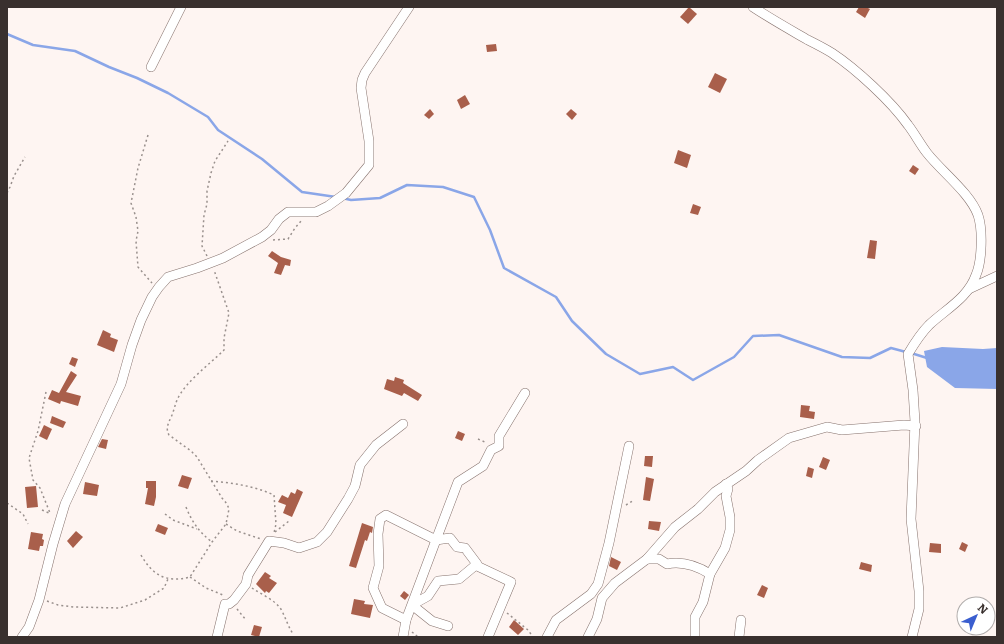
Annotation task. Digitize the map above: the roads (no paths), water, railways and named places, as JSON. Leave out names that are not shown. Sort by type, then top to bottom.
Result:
[{"type":"street","points":[[151,67],[181,7]]},
{"type":"street","points":[[22,637],[29,627],[39,600],[61,517],[73,484],[121,384],[132,345],[141,320],[152,297],[168,277],[175,274],[184,273],[223,258],[262,237],[288,212],[316,212],[328,206],[346,193],[369,165],[369,141],[361,96],[362,80],[365,73],[409,7]]},
{"type":"street","points":[[753,7],[773,20],[831,52],[863,78],[908,124],[926,152],[971,200],[978,217],[981,240],[981,256],[977,274],[969,289],[958,301],[929,326],[908,354],[916,426],[911,519],[918,584],[919,609],[912,637]]},
{"type":"street","points":[[969,289],[997,276]]},
{"type":"street","points":[[403,637],[406,620],[458,482],[484,466],[491,450],[499,446],[499,436],[525,393]]},
{"type":"street","points":[[217,637],[225,604],[230,602],[246,584],[248,575],[269,541],[284,543],[299,548],[317,542],[327,532],[348,499],[355,486],[360,465],[376,445],[403,424]]},
{"type":"street","points":[[588,637],[597,619],[602,598],[615,583],[647,559],[675,527],[726,484],[789,438],[827,427],[842,430],[904,425],[916,426]]},
{"type":"street","points":[[547,637],[556,620],[591,594],[598,584],[609,543],[629,446]]},
{"type":"street","points":[[695,637],[695,617],[703,602],[710,574],[725,548],[730,530],[730,517],[726,496],[728,489],[726,484]]},
{"type":"street","points":[[406,620],[382,608],[372,588],[379,566],[378,534],[380,519],[386,515],[436,540],[450,538],[457,547],[465,548],[477,564],[475,565]]},
{"type":"street","points":[[647,559],[659,559],[667,564],[674,562],[692,565],[701,568],[710,574]]},
{"type":"street","points":[[412,605],[428,596],[438,581],[459,579],[475,565]]},
{"type":"street","points":[[475,565],[511,582],[488,637]]},
{"type":"street","points":[[412,605],[432,621],[448,626]]},
{"type":"street","points":[[739,637],[741,620]]},
{"type":"water","points":[[942,347],[983,349],[997,348],[997,389],[955,388],[927,367],[924,351]]},
{"type":"waterway","points":[[7,34],[33,45],[75,51],[168,93],[208,117],[218,130],[262,159],[302,192],[336,197]]},
{"type":"waterway","points":[[342,198],[351,200],[380,198],[407,185],[443,187],[474,197],[490,230],[504,268],[556,297],[572,321],[606,354],[640,374],[673,367],[693,380],[734,357],[753,336],[779,335],[842,357],[870,358],[891,348],[906,352]]},
{"type":"waterway","points":[[911,353],[927,358]]}]
